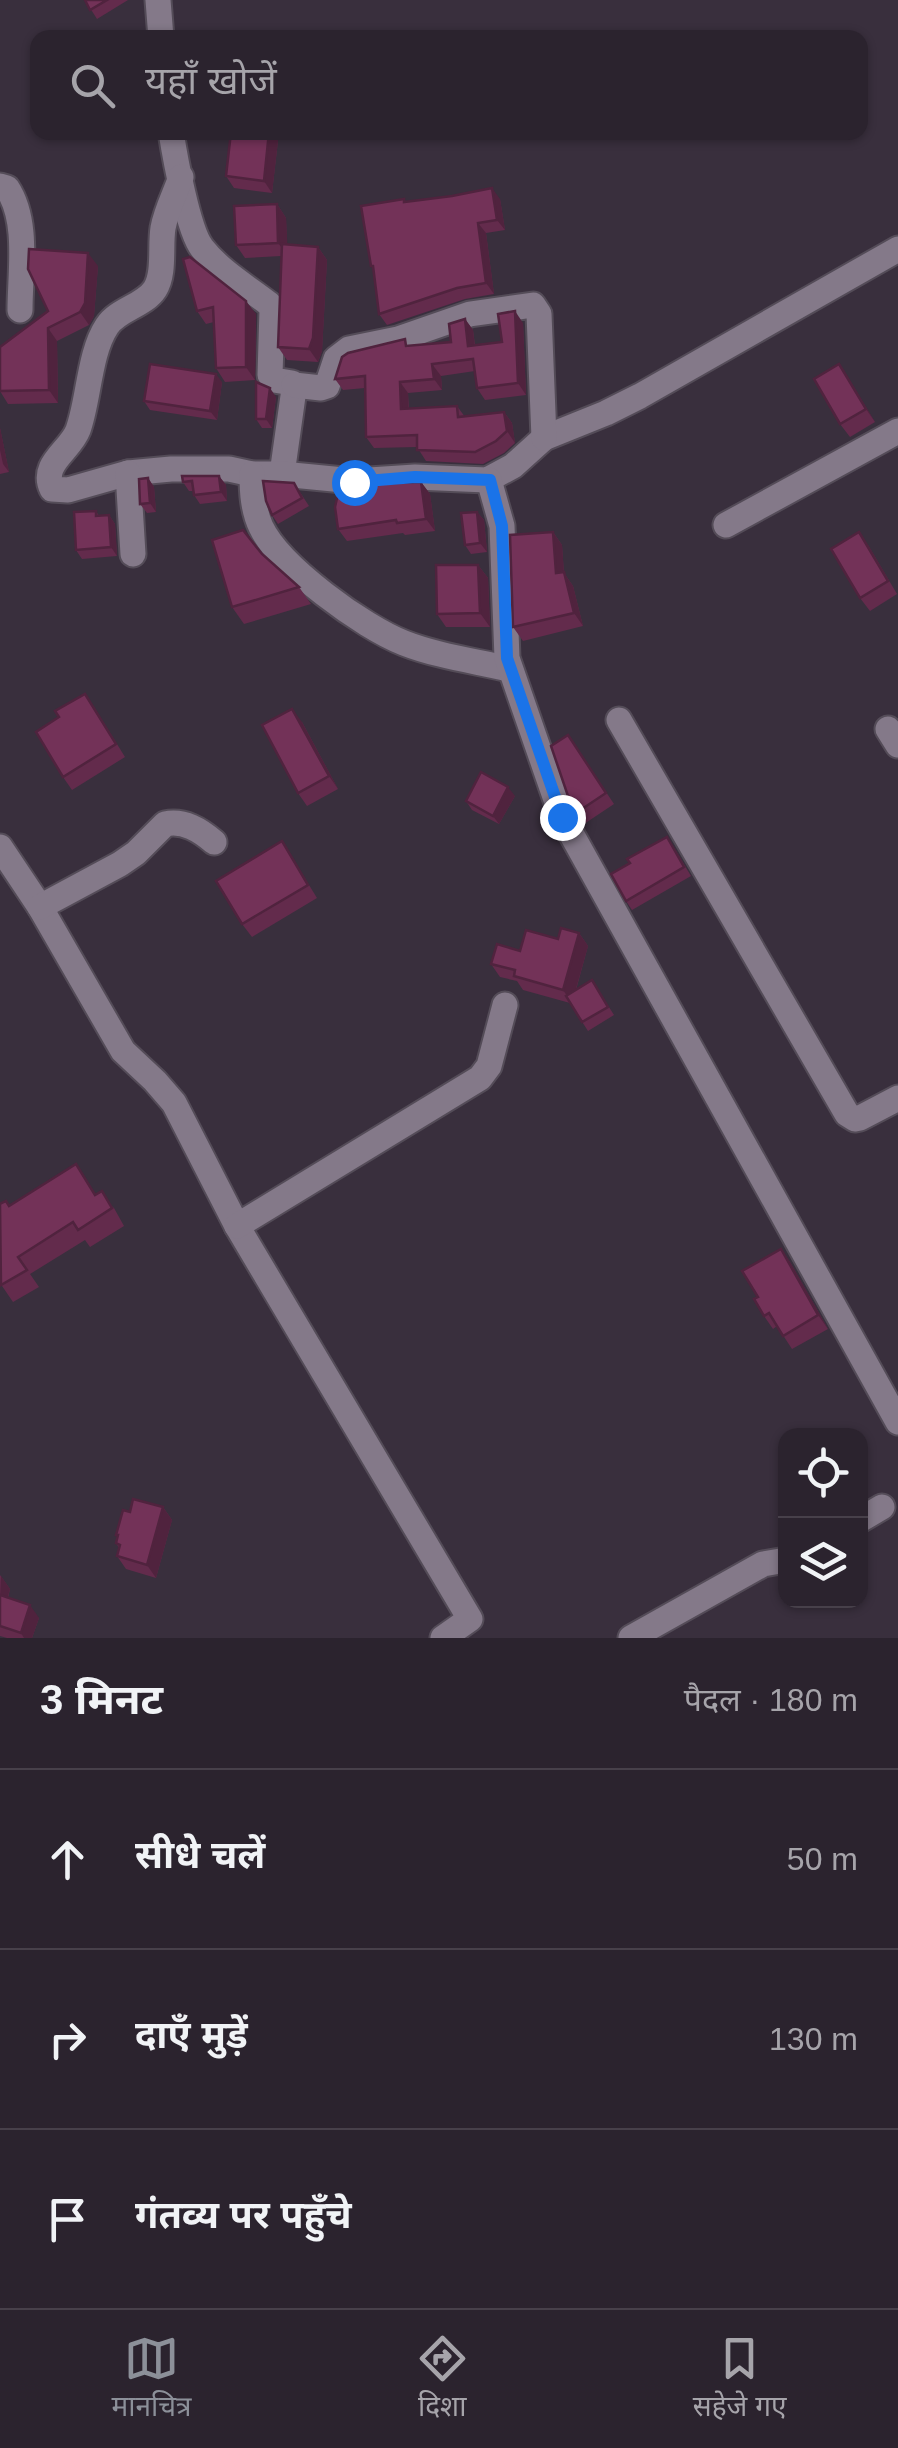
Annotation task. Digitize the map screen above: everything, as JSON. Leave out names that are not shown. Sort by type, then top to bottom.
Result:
[{"type":"street","points":[[158,0],[160,30]]},
{"type":"street","points":[[173,140],[194,232],[202,248],[272,310],[270,374],[274,380],[321,388],[327,386],[336,359],[350,349],[398,339],[470,314],[533,305],[540,314],[544,438]]},
{"type":"street","points":[[181,177],[164,224],[156,286],[106,327],[79,428],[53,464],[49,476],[52,489],[68,490],[128,473],[171,469],[229,469],[354,482],[415,477],[490,480],[513,466],[544,438],[640,396],[898,249]]},
{"type":"street","points":[[0,186],[6,188],[17,209],[20,310]]},
{"type":"street","points":[[282,474],[294,385]]},
{"type":"street","points":[[726,525],[894,442]]},
{"type":"street","points":[[128,473],[133,554]]},
{"type":"street","points":[[252,474],[255,513],[268,541],[329,598],[388,636],[408,644],[509,669]]},
{"type":"street","points":[[490,480],[502,526],[509,669],[562,817],[898,1422]]},
{"type":"street","points":[[619,720],[847,1114],[860,1118],[898,1098]]},
{"type":"street","points":[[40,907],[120,864],[165,824],[193,827],[214,842]]},
{"type":"street","points":[[0,847],[40,907],[123,1051],[174,1104],[237,1226],[470,1619],[470,1630],[443,1638]]},
{"type":"street","points":[[237,1226],[480,1078],[489,1066],[505,1005]]},
{"type":"street","points":[[631,1638],[763,1564],[778,1561]]},
{"type":"building","points":[[85,0],[107,0],[90,10]]},
{"type":"building","points":[[230,140],[268,140],[264,181],[226,176]]},
{"type":"building","points":[[492,188],[497,220],[478,223],[486,283],[457,288],[379,314],[361,206]]},
{"type":"building","points":[[277,204],[278,243],[236,245],[234,206]]},
{"type":"building","points":[[282,244],[318,247],[313,338],[309,349],[278,347]]},
{"type":"building","points":[[29,249],[88,253],[85,303],[80,312],[48,328],[49,390],[0,391],[0,347],[48,311],[28,269]]},
{"type":"building","points":[[190,257],[246,301],[246,367],[216,368],[213,307],[197,311],[183,259]]},
{"type":"building","points":[[515,311],[518,383],[477,388],[473,359],[432,364],[434,379],[400,382],[401,409],[457,406],[458,417],[504,412],[507,431],[496,441],[475,452],[417,450],[417,435],[366,437],[365,376],[335,379],[342,357],[405,339],[406,346],[451,342],[449,324],[465,319],[468,346],[502,342],[498,314]]},
{"type":"building","points":[[150,364],[216,374],[210,411],[144,401]]},
{"type":"building","points":[[839,364],[866,409],[840,424],[814,379]]},
{"type":"building","points":[[256,382],[270,388],[266,419],[256,419]]},
{"type":"building","points":[[182,476],[219,476],[221,492],[194,495],[192,481],[183,482]]},
{"type":"building","points":[[148,478],[150,503],[140,504],[139,479]]},
{"type":"building","points":[[263,481],[294,483],[302,498],[272,515]]},
{"type":"building","points":[[421,482],[426,519],[338,529],[335,507],[340,485]]},
{"type":"building","points":[[96,511],[96,516],[109,515],[111,547],[76,550],[74,512]]},
{"type":"building","points":[[477,512],[480,543],[465,545],[461,513]]},
{"type":"building","points":[[243,530],[262,554],[299,587],[232,607],[212,540]]},
{"type":"building","points":[[553,532],[556,573],[564,572],[574,613],[513,627],[510,535]]},
{"type":"building","points":[[859,532],[888,581],[860,598],[831,549]]},
{"type":"building","points":[[436,565],[478,565],[480,613],[437,614]]},
{"type":"building","points":[[85,694],[116,744],[63,777],[36,732],[59,717],[55,711]]},
{"type":"building","points":[[292,709],[329,776],[298,793],[262,725]]},
{"type":"building","points":[[568,735],[606,793],[576,813],[551,746]]},
{"type":"building","points":[[481,772],[508,787],[493,816],[466,801]]},
{"type":"building","points":[[667,837],[684,867],[626,901],[611,874],[630,863],[627,859]]},
{"type":"building","points":[[282,841],[308,885],[242,924],[216,881]]},
{"type":"building","points":[[561,928],[579,933],[563,990],[514,976],[515,970],[491,964],[497,944],[520,951],[526,930],[558,939]]},
{"type":"building","points":[[592,980],[608,1007],[582,1022],[566,996]]},
{"type":"building","points":[[76,1164],[95,1195],[102,1191],[112,1208],[78,1230],[73,1222],[18,1257],[27,1270],[1,1285],[0,1204],[6,1201],[9,1206]]},
{"type":"building","points":[[781,1249],[818,1315],[783,1336],[769,1313],[764,1316],[742,1271]]},
{"type":"building","points":[[133,1499],[163,1507],[147,1565],[117,1556],[120,1545],[116,1535],[123,1510],[130,1512]]},
{"type":"building","points":[[0,1595],[30,1605],[21,1633],[0,1626]]},
{"type":"route","points":[[354,482],[415,477],[490,480],[502,526],[509,669],[562,817]]}]
